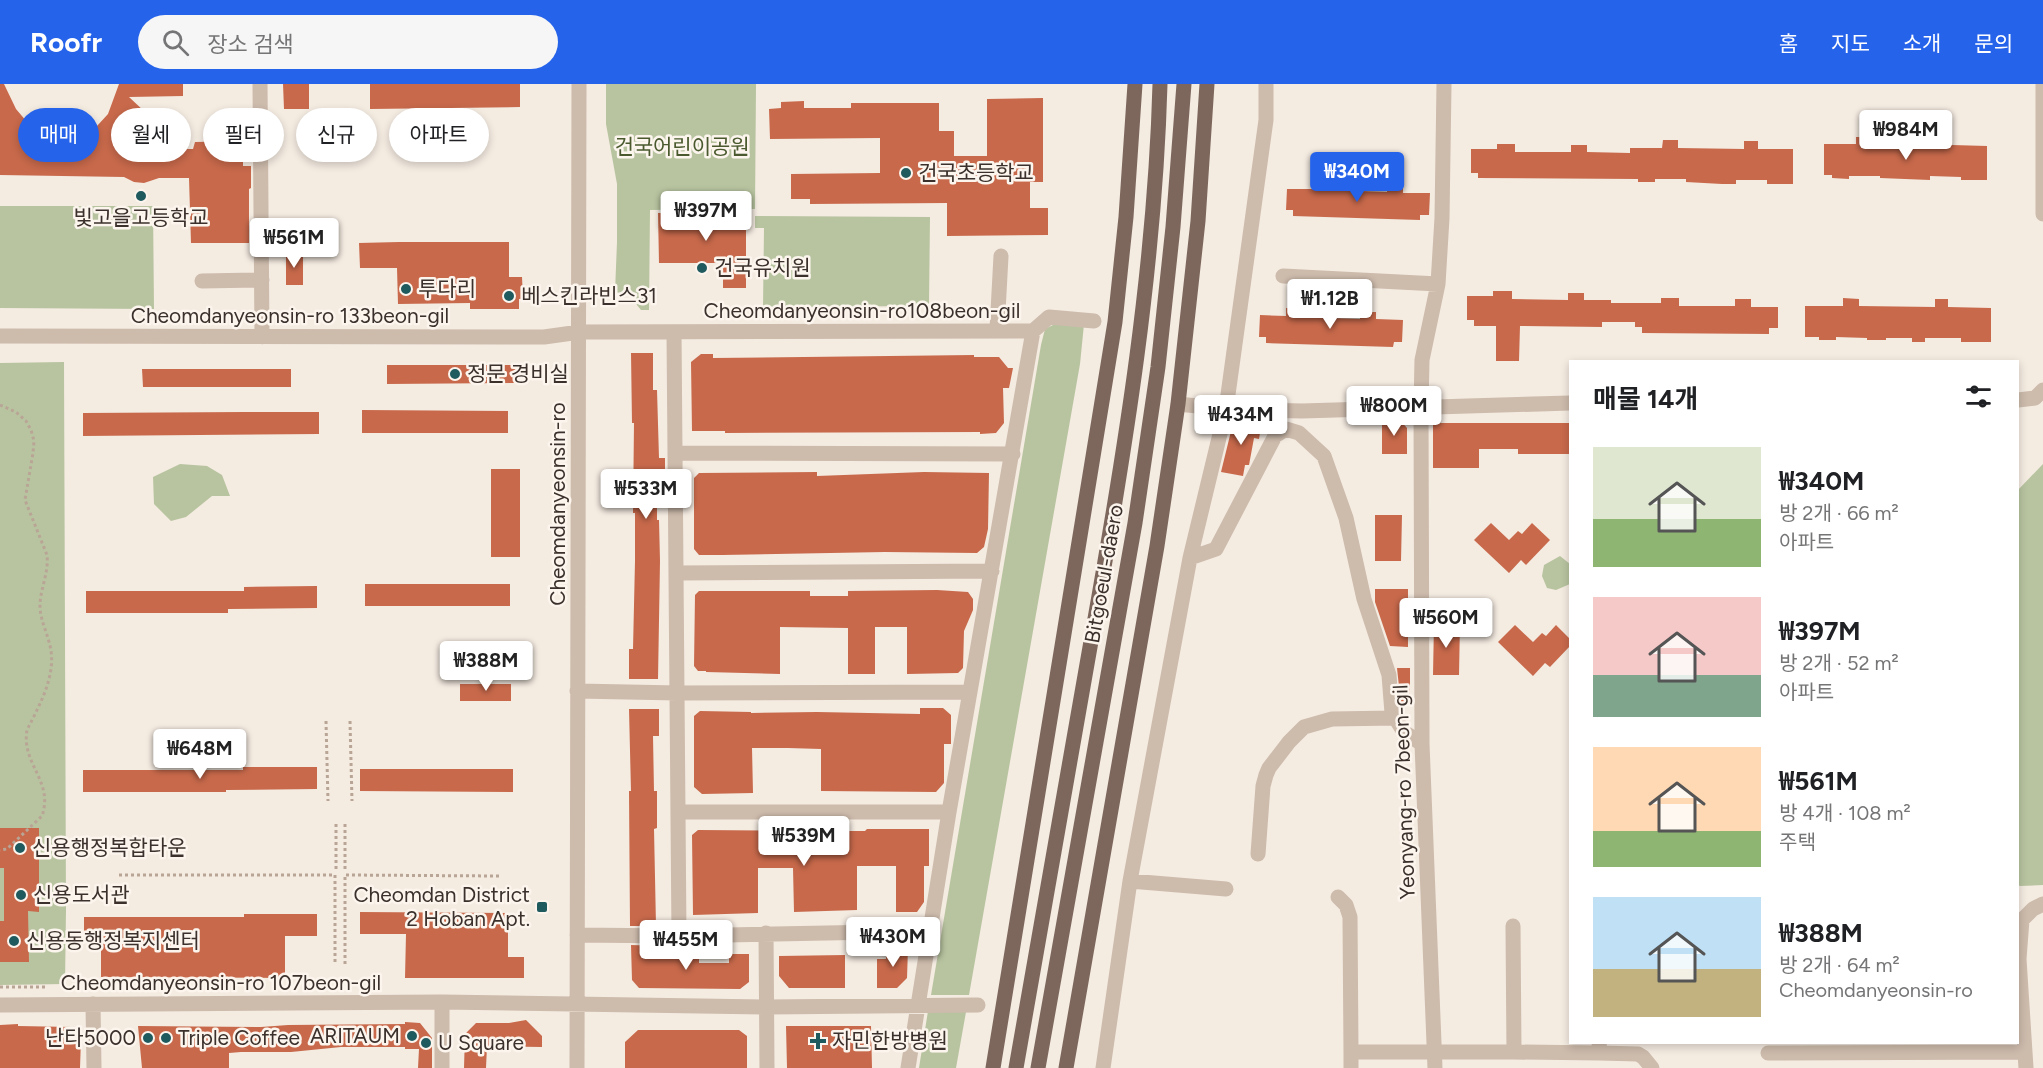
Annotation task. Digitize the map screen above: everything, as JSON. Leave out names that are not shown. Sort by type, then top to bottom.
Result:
[{"type":"main road","points":[[993,1068],[1115,322],[1126,217],[1135,84]]},
{"type":"main road","name":"Bitgoeul-daero","points":[[1016,1068],[1113,520],[1133,381],[1151,224],[1160,84]]},
{"type":"main road","name":"Bitgoeul-daero","points":[[1038,1068],[1135,523],[1158,367],[1173,227],[1184,84]]},
{"type":"main road","points":[[1066,1068],[1157,546],[1178,404],[1198,221],[1207,84]]},
{"type":"street","points":[[260,84],[262,337]]},
{"type":"street","name":"Cheomdanyeonsin-ro","points":[[577,1068],[579,84]]},
{"type":"street","points":[[1102,1068],[1130,881],[1190,558],[1226,409],[1264,131],[1266,84]]},
{"type":"street","name":"Yeonyang-ro 7beon-gil","points":[[1435,1068],[1422,744],[1421,407],[1422,360],[1438,284],[1444,84]]},
{"type":"street","points":[[2043,84],[2043,213]]},
{"type":"street","points":[[997,330],[1001,256]]},
{"type":"street","points":[[1283,276],[1438,284]]},
{"type":"street","points":[[202,281],[262,280]]},
{"type":"street","points":[[1033,331],[1049,317],[1094,321]]},
{"type":"street","name":"Cheomdanyeonsin-ro108beon-gil","points":[[580,332],[1033,331],[949,812],[908,1068]]},
{"type":"street","name":"Cheomdanyeonsin-ro 133beon-gil","points":[[0,336],[544,337],[580,332]]},
{"type":"street","name":"Cheomdanyeonsin-ro108beon-gil","points":[[674,332],[679,936]]},
{"type":"street","points":[[2019,400],[2035,398],[2043,390]]},
{"type":"street","points":[[1178,404],[1226,409],[1302,411],[1569,403]]},
{"type":"street","points":[[1190,558],[1216,549],[1275,436],[1286,429],[1299,433],[1324,456],[1346,518],[1364,599],[1389,675],[1392,713],[1404,732],[1422,744]]},
{"type":"street","points":[[675,453],[1013,454]]},
{"type":"street","points":[[676,573],[992,571]]},
{"type":"street","points":[[577,691],[970,692]]},
{"type":"street","points":[[1258,854],[1263,786],[1266,775],[1289,741],[1305,727],[1332,719],[1395,718]]},
{"type":"street","points":[[679,812],[949,812]]},
{"type":"street","points":[[1130,881],[1226,889]]},
{"type":"street","points":[[1338,897],[1346,905],[1350,917],[1351,1068]]},
{"type":"street","points":[[2026,1068],[2019,959],[2022,920],[2033,909],[2043,904]]},
{"type":"street","points":[[1513,926],[1514,1052]]},
{"type":"street","points":[[577,935],[679,936],[930,932]]},
{"type":"street","points":[[766,933],[767,1068]]},
{"type":"street","points":[[442,1002],[442,1068]]},
{"type":"street","name":"Cheomdanyeonsin-ro 107beon-gil","points":[[0,1005],[442,1002],[577,1004]]},
{"type":"street","points":[[93,1004],[94,1068]]},
{"type":"street","points":[[577,1004],[766,1007],[978,1005]]},
{"type":"street","points":[[1351,1052],[1514,1052],[1599,1048],[1638,1054],[1652,1068]]},
{"type":"street","points":[[1768,1053],[2024,1052]]},
{"type":"path","points":[[0,405],[16,412],[26,421],[34,441],[25,500],[47,555],[48,565],[40,607],[51,651],[52,666],[48,684],[27,730],[26,738],[28,755],[45,792],[42,816],[7,849],[0,850]]},
{"type":"path","points":[[326,721],[328,801]]},
{"type":"path","points":[[350,721],[352,801]]},
{"type":"path","points":[[336,824],[336,869]]},
{"type":"path","points":[[345,824],[345,869]]},
{"type":"path","points":[[119,875],[335,875],[335,964]]},
{"type":"path","points":[[345,964],[345,875],[500,876]]},
{"type":"green space","name":"건국어린이공원","points":[[606,84],[756,84],[755,209],[650,210],[649,310],[641,310],[629,295],[615,292],[617,184],[606,124]]},
{"type":"green space","points":[[0,206],[153,206],[154,309],[0,308]]},
{"type":"green space","points":[[755,216],[930,217],[929,306],[763,307],[764,228],[755,228]]},
{"type":"green space","points":[[1055,324],[1084,324],[1080,364],[969,995],[931,995],[1041,345],[1045,329]]},
{"type":"green space","points":[[64,362],[65,984],[0,985],[0,363]]},
{"type":"green space","points":[[180,464],[207,466],[222,475],[230,496],[212,496],[186,517],[171,521],[154,504],[153,477]]},
{"type":"green space","points":[[2043,464],[2043,885],[2020,886],[2019,886],[2019,489]]},
{"type":"green space","points":[[1560,556],[1569,563],[1569,584],[1556,590],[1547,588],[1542,576],[1544,565]]},
{"type":"green space","points":[[928,1011],[966,1012],[956,1068],[919,1068]]},
{"type":"building","points":[[0,84],[4,84],[18,111],[18,162],[99,162],[99,124],[108,114],[119,84],[183,84],[183,96],[129,97],[141,108],[111,108],[111,162],[191,162],[191,149],[195,142],[203,142],[203,162],[243,162],[243,166],[251,166],[249,243],[191,243],[189,178],[159,178],[144,183],[134,182],[124,177],[0,175]]},
{"type":"building","points":[[283,84],[309,84],[309,108],[284,108]]},
{"type":"building","points":[[370,84],[520,84],[520,107],[370,108]]},
{"type":"building","points":[[1043,98],[1043,182],[1030,182],[1030,208],[1048,208],[1048,235],[947,236],[947,203],[810,204],[810,199],[791,199],[791,174],[880,173],[880,138],[770,139],[769,109],[781,108],[781,102],[804,101],[804,108],[851,108],[851,103],[939,103],[939,131],[954,131],[954,156],[987,156],[987,99]]},
{"type":"building","points":[[1856,137],[1872,137],[1872,145],[1938,145],[1938,137],[1952,137],[1952,145],[1987,146],[1987,180],[1961,180],[1961,177],[1930,176],[1930,180],[1880,178],[1880,176],[1849,176],[1849,179],[1824,175],[1824,144],[1856,144]]},
{"type":"building","points":[[1663,140],[1678,140],[1678,148],[1744,149],[1744,141],[1758,141],[1758,149],[1793,149],[1793,184],[1767,184],[1767,180],[1736,180],[1736,184],[1722,184],[1686,182],[1686,179],[1655,179],[1655,182],[1638,182],[1638,179],[1478,178],[1478,173],[1471,173],[1471,149],[1497,149],[1497,144],[1515,144],[1515,152],[1571,152],[1571,145],[1587,145],[1587,152],[1630,153],[1630,148],[1662,148]]},
{"type":"building","points":[[1313,181],[1331,182],[1331,190],[1387,192],[1387,185],[1403,185],[1403,193],[1430,193],[1429,215],[1420,215],[1420,220],[1293,216],[1293,210],[1286,210],[1287,189],[1312,189]]},
{"type":"building","points":[[658,213],[746,213],[746,288],[723,288],[723,263],[659,263]]},
{"type":"building","points":[[509,242],[509,277],[522,277],[523,299],[519,299],[519,309],[470,309],[470,303],[398,304],[397,268],[360,268],[359,243]]},
{"type":"building","points":[[286,254],[303,254],[303,285],[286,285]]},
{"type":"building","points":[[1493,291],[1512,291],[1512,299],[1568,300],[1568,293],[1584,293],[1584,300],[1611,300],[1611,303],[1661,303],[1661,298],[1679,298],[1679,306],[1735,306],[1735,299],[1751,299],[1751,307],[1778,307],[1778,328],[1769,328],[1769,334],[1642,333],[1642,327],[1635,327],[1635,322],[1602,322],[1602,327],[1520,326],[1519,361],[1496,361],[1496,326],[1474,326],[1474,320],[1467,320],[1467,296],[1493,296]]},
{"type":"building","points":[[1843,298],[1859,299],[1859,306],[1935,307],[1935,299],[1948,299],[1948,307],[1991,308],[1991,342],[1961,342],[1961,338],[1925,338],[1925,342],[1912,342],[1912,338],[1867,340],[1867,338],[1836,337],[1836,340],[1819,340],[1819,337],[1805,337],[1805,306],[1843,306]]},
{"type":"building","points":[[1286,308],[1304,309],[1304,317],[1360,319],[1360,312],[1376,312],[1376,319],[1403,320],[1402,342],[1394,342],[1393,347],[1266,343],[1266,337],[1259,337],[1260,315],[1286,316]]},
{"type":"building","points":[[631,353],[653,353],[653,390],[657,390],[659,458],[665,458],[665,472],[657,472],[660,561],[658,679],[629,679],[629,649],[633,649],[635,561]]},
{"type":"building","points":[[701,354],[713,354],[713,358],[974,355],[974,357],[999,357],[1008,368],[1013,368],[1009,388],[1003,388],[1004,423],[996,433],[725,433],[725,431],[692,431],[691,362]]},
{"type":"building","name":"정문 경비실","points":[[387,365],[523,365],[523,383],[387,384]]},
{"type":"building","points":[[142,369],[291,369],[291,387],[143,387]]},
{"type":"building","points":[[362,410],[508,411],[508,433],[362,433]]},
{"type":"building","points":[[319,412],[319,434],[83,436],[83,413]]},
{"type":"building","points":[[1382,418],[1398,418],[1407,428],[1407,454],[1382,454]]},
{"type":"building","points":[[1234,419],[1262,421],[1259,439],[1254,438],[1249,465],[1245,465],[1243,476],[1221,472]]},
{"type":"building","points":[[1433,423],[1569,423],[1569,454],[1518,454],[1518,449],[1479,449],[1479,468],[1433,468]]},
{"type":"building","points":[[491,469],[520,469],[520,557],[491,557]]},
{"type":"building","points":[[817,472],[817,476],[924,472],[989,473],[988,529],[984,547],[977,553],[722,555],[699,555],[694,549],[694,478],[699,473]]},
{"type":"building","points":[[1375,515],[1402,515],[1401,561],[1375,561]]},
{"type":"building","points":[[1491,523],[1509,540],[1518,531],[1522,534],[1532,523],[1550,540],[1526,565],[1521,560],[1509,573],[1474,540]]},
{"type":"building","points":[[365,584],[510,584],[510,606],[365,606]]},
{"type":"building","points":[[317,586],[317,608],[228,609],[228,613],[86,613],[86,591],[244,591],[244,587]]},
{"type":"building","points":[[1375,589],[1408,589],[1408,647],[1390,646],[1375,602]]},
{"type":"building","points":[[699,591],[810,591],[810,596],[848,596],[848,591],[968,592],[973,599],[973,610],[964,631],[963,668],[958,673],[907,674],[907,627],[875,627],[875,674],[848,674],[848,628],[780,627],[780,674],[706,672],[698,671],[694,666],[695,595]]},
{"type":"building","points":[[1434,623],[1460,623],[1459,675],[1433,675]]},
{"type":"building","points":[[1515,625],[1533,642],[1542,633],[1546,636],[1556,625],[1569,638],[1569,647],[1550,667],[1545,663],[1533,676],[1498,642]]},
{"type":"building","points":[[1397,668],[1410,668],[1410,705],[1401,705]]},
{"type":"building","points":[[460,684],[511,684],[511,701],[460,701]]},
{"type":"building","points":[[920,708],[943,708],[951,715],[951,744],[944,744],[944,783],[936,792],[821,791],[821,749],[788,748],[752,748],[753,793],[702,794],[694,787],[694,716],[700,711],[920,714]]},
{"type":"building","points":[[629,709],[659,709],[659,736],[653,736],[654,791],[657,791],[657,828],[654,829],[656,926],[630,926]]},
{"type":"building","points":[[243,767],[317,767],[317,789],[226,790],[226,792],[83,792],[83,770],[243,770]]},
{"type":"building","points":[[360,769],[513,769],[513,792],[360,791]]},
{"type":"building","name":"신용행정복합타운","points":[[0,828],[39,828],[39,912],[28,911],[29,962],[0,962],[0,921],[4,921],[4,868],[0,868]]},
{"type":"building","points":[[867,829],[929,829],[929,866],[924,866],[924,902],[917,912],[896,912],[896,866],[857,866],[857,910],[794,912],[793,868],[758,868],[758,913],[693,915],[692,835],[698,830],[865,831]]},
{"type":"building","points":[[360,912],[508,913],[508,957],[524,957],[524,978],[405,978],[406,934],[360,934]]},
{"type":"building","points":[[244,914],[317,914],[317,936],[285,936],[285,978],[101,977],[101,939],[84,939],[84,917],[244,917]]},
{"type":"building","points":[[631,945],[661,946],[661,954],[699,954],[699,963],[729,963],[729,954],[749,954],[749,982],[740,989],[639,988],[632,980]]},
{"type":"building","points":[[886,947],[908,948],[907,978],[897,988],[877,988],[877,959],[886,959]]},
{"type":"building","points":[[845,955],[845,988],[789,988],[779,976],[779,956]]},
{"type":"building","points":[[526,1020],[542,1036],[542,1047],[487,1046],[486,1068],[464,1068],[465,1034],[476,1023],[509,1023]]},
{"type":"building","points":[[405,1022],[420,1023],[432,1038],[432,1068],[418,1068],[419,1049],[341,1047],[291,1052],[229,1053],[229,1068],[142,1068],[138,1026],[261,1027],[405,1024]]},
{"type":"building","points":[[18,1024],[18,1026],[71,1027],[81,1038],[80,1068],[0,1068],[0,1025]]},
{"type":"building","points":[[786,1026],[871,1026],[872,1068],[787,1068]]},
{"type":"building","points":[[638,1030],[739,1030],[747,1036],[747,1068],[625,1068],[625,1042]]},
{"type":"place","name":"건국초등학교","points":[[906,173]]},
{"type":"place","name":"빛고을고등학교","points":[[141,196]]},
{"type":"place","name":"건국유치원","points":[[702,268]]},
{"type":"place","name":"투다리","points":[[406,289]]},
{"type":"place","name":"베스킨라빈스31","points":[[509,296]]},
{"type":"place","name":"정문 경비실","points":[[455,374]]},
{"type":"place","name":"신용행정복합타운","points":[[20,848]]},
{"type":"place","name":"신용도서관","points":[[21,895]]},
{"type":"place","name":"Cheomdan District 2 Hoban Apt.","points":[[542,907]]},
{"type":"place","name":"신용동행정복지센터","points":[[14,941]]},
{"type":"place","name":"ARITAUM","points":[[412,1036]]},
{"type":"place","name":"난타5000","points":[[148,1038]]},
{"type":"place","name":"Triple Coffee","points":[[166,1038]]},
{"type":"place","name":"자민한방병원","points":[[818,1041]]},
{"type":"place","name":"U Square","points":[[426,1043]]}]
